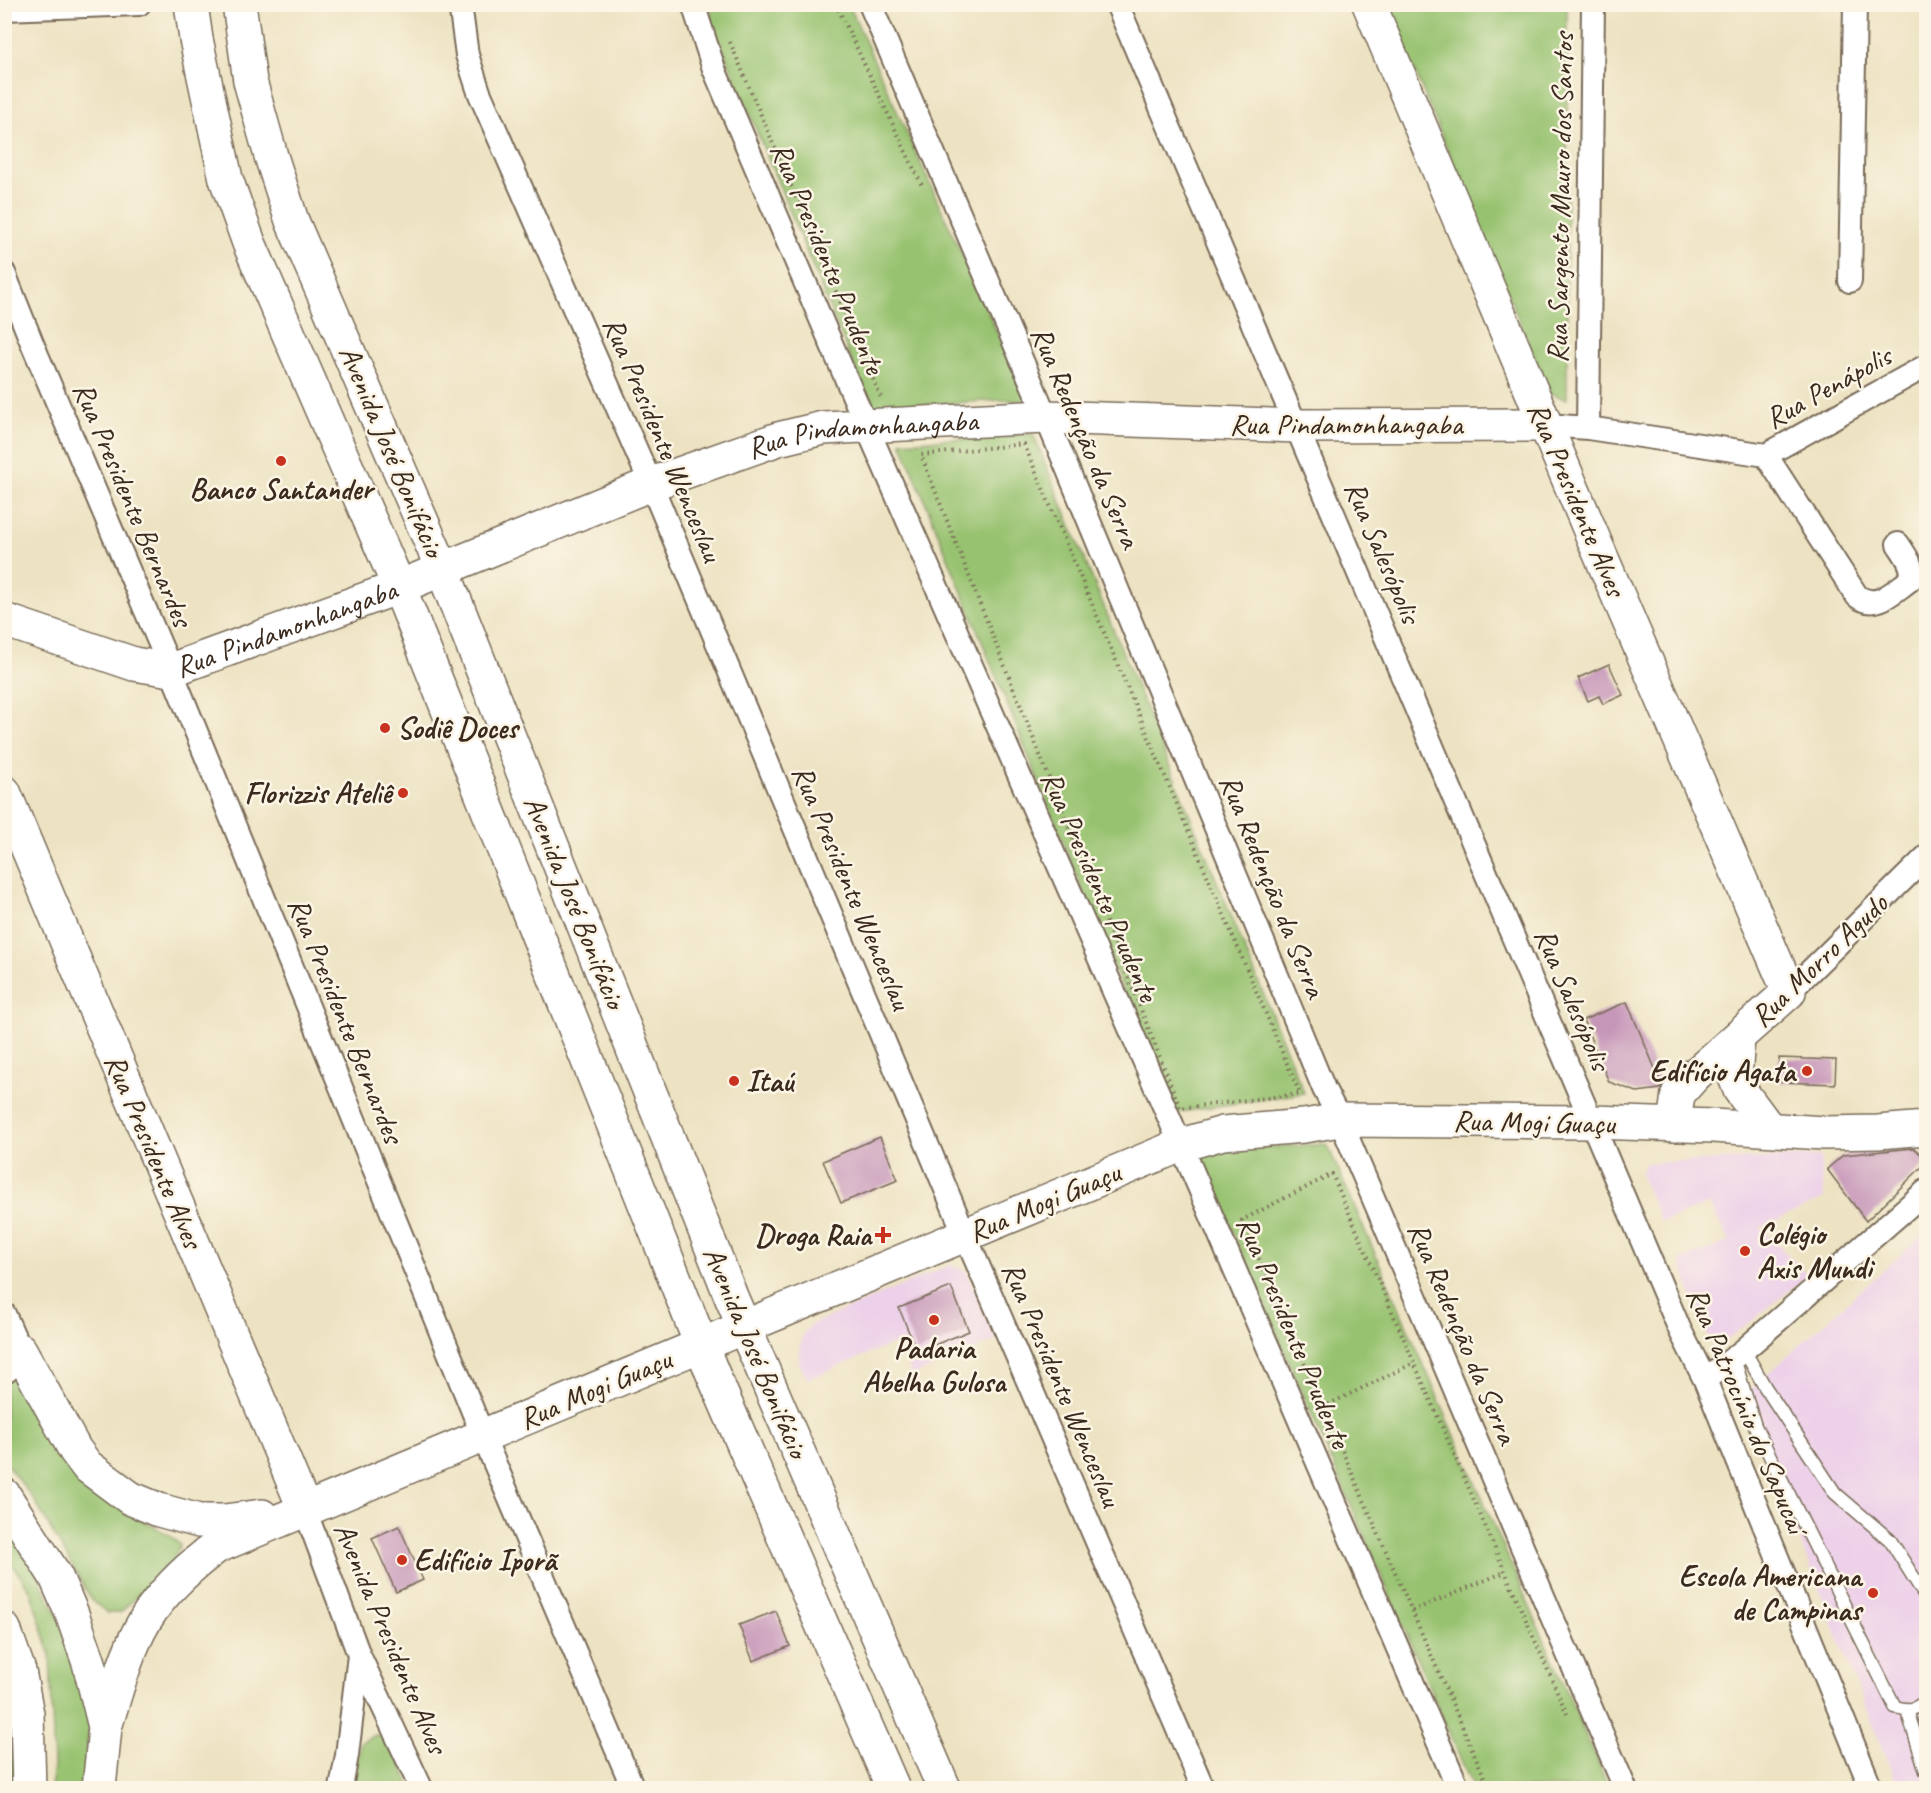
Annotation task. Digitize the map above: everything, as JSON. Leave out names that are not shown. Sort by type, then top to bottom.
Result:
[{"type":"street","points":[[4,9],[139,4]]},
{"type":"street","name":"Avenida José Bonifácio","points":[[191,4],[198,50],[226,179],[249,243],[399,587],[700,1345],[893,1788]]},
{"type":"street","name":"Avenida José Bonifácio","points":[[239,4],[250,81],[292,221],[442,568],[744,1327],[944,1788]]},
{"type":"street","name":"Rua Presidente Wenceslau","points":[[460,4],[467,55],[479,92],[651,484],[965,1235],[1203,1788]]},
{"type":"street","name":"Rua Presidente Prudente","points":[[693,4],[714,69],[866,425],[1181,1145],[1458,1788]]},
{"type":"street","name":"Rua Redenção da Serra","points":[[870,4],[1046,417],[1320,1078],[1625,1788]]},
{"type":"street","name":"Rua Salesópolis","points":[[1117,4],[1593,1122]]},
{"type":"street","name":"Rua Presidente Alves","points":[[1369,4],[1788,993]]},
{"type":"street","name":"Rua Sargento Mauro dos Santos","points":[[1588,428],[1593,4]]},
{"type":"street","points":[[1851,281],[1855,4]]},
{"type":"street","name":"Rua Presidente Bernardes","points":[[4,273],[171,670],[483,1436],[633,1788]]},
{"type":"street","name":"Rua Penápolis","points":[[1768,459],[1926,366]]},
{"type":"street","name":"Rua Pindamonhangaba","points":[[4,620],[134,664],[171,670],[399,587],[651,484],[778,439],[823,428],[1046,417],[1297,426],[1546,425],[1588,428],[1768,459]]},
{"type":"street","points":[[1768,459],[1857,596],[1863,601],[1872,603],[1880,601],[1910,580],[1913,575],[1912,568],[1898,544]]},
{"type":"street","name":"Rua Presidente Alves","points":[[4,792],[305,1510]]},
{"type":"street","name":"Rua Morro Agudo","points":[[1674,1125],[1678,1094],[1694,1076],[1788,993],[1926,856]]},
{"type":"street","name":"Rua Morro Agudo","points":[[1738,1039],[1735,1077],[1740,1090],[1769,1129]]},
{"type":"street","name":"Rua Mogi Guaçu","points":[[105,1728],[128,1654],[153,1608],[204,1556],[305,1510],[1181,1145],[1223,1133],[1304,1126],[1340,1120],[1593,1122],[1824,1133],[1926,1128]]},
{"type":"street","name":"Rua Patrocínio do Sapucaí","points":[[1593,1122],[1680,1330],[1705,1380],[1871,1788]]},
{"type":"street","points":[[1705,1380],[1739,1354],[1926,1191]]},
{"type":"street","points":[[4,1314],[12,1358],[87,1466],[130,1498],[185,1518],[224,1521],[305,1510]]},
{"type":"street","points":[[4,1495],[56,1577],[89,1663],[105,1728],[99,1788]]},
{"type":"street","name":"Avenida Presidente Alves","points":[[305,1510],[359,1654],[421,1788]]},
{"type":"street","points":[[185,1518],[194,1533],[196,1549],[204,1556]]},
{"type":"street","points":[[4,1629],[19,1671],[27,1714],[29,1788]]},
{"type":"street","points":[[341,1788],[359,1654]]},
{"type":"lane","points":[[1739,1354],[1765,1387],[1835,1493],[1890,1540],[1926,1597]]},
{"type":"lane","points":[[1739,1354],[1749,1409],[1760,1436],[1896,1707],[1907,1710],[1918,1709],[1926,1700]]},
{"type":"lane","points":[[1907,1710],[1926,1771]]},
{"type":"path","points":[[729,40],[882,399],[894,399]]},
{"type":"path","points":[[1024,444],[1300,1094],[1180,1108],[921,455],[1024,444]]},
{"type":"path","points":[[1489,1788],[1242,1220],[1332,1174],[1572,1724]]},
{"type":"path","points":[[1323,1407],[1415,1363]]},
{"type":"path","points":[[1412,1611],[1506,1572]]},
{"type":"shaded area","name":"Colégio Axis Mundi","points":[[1820,1156],[1824,1198],[1760,1228],[1809,1275],[1726,1341],[1707,1335],[1680,1261],[1730,1241],[1709,1204],[1661,1222],[1640,1174],[1646,1163]]},
{"type":"shaded area","name":"Escola Americana de Campinas","points":[[1926,1232],[1926,1788],[1898,1788],[1742,1397]]},
{"type":"shaded area","points":[[950,1265],[966,1271],[996,1340],[912,1376],[898,1342],[808,1379],[799,1363],[799,1350],[803,1334],[812,1324]]},
{"type":"green space","points":[[712,5],[849,5],[1028,401],[1003,400],[871,408],[710,18]]},
{"type":"green space","points":[[1387,5],[1567,5],[1567,399],[1550,394]]},
{"type":"green space","points":[[1033,434],[1304,1093],[1173,1113],[901,442]]},
{"type":"green space","points":[[1327,1144],[1609,1788],[1473,1788],[1198,1151]]},
{"type":"green space","points":[[10,1375],[24,1383],[133,1516],[168,1534],[180,1545],[173,1560],[120,1613],[108,1613],[93,1602],[34,1500],[5,1462],[5,1378]]},
{"type":"green space","points":[[4,1509],[92,1684],[84,1788],[51,1788],[54,1767],[50,1653],[30,1590],[5,1554]]},
{"type":"green space","points":[[4,1702],[17,1773],[15,1788],[5,1788]]},
{"type":"green space","points":[[375,1735],[391,1738],[411,1788],[351,1788],[361,1742]]},
{"type":"building","points":[[1609,664],[1623,695],[1603,704],[1599,696],[1588,701],[1578,678]]},
{"type":"building","points":[[1627,1002],[1662,1085],[1660,1089],[1637,1092],[1609,1082],[1583,1020]]},
{"type":"building","name":"Edifício Agata","points":[[1779,1058],[1836,1060],[1835,1084],[1779,1082]]},
{"type":"building","points":[[880,1137],[898,1180],[841,1203],[823,1161]]},
{"type":"building","points":[[1914,1148],[1926,1159],[1926,1163],[1866,1221],[1827,1169],[1843,1155]]},
{"type":"building","name":"Padaria Abelha Gulosa","points":[[951,1287],[969,1331],[917,1352],[899,1308]]},
{"type":"building","name":"Edifício Iporã","points":[[399,1526],[423,1580],[396,1592],[372,1538]]},
{"type":"building","points":[[776,1611],[790,1646],[753,1661],[739,1625]]},
{"type":"place","name":"Banco Santander","points":[[281,461]]},
{"type":"place","name":"Sodiê Doces","points":[[385,728]]},
{"type":"place","name":"Florizzis Ateliê","points":[[403,793]]},
{"type":"place","name":"Edifício Agata","points":[[1807,1071]]},
{"type":"place","name":"Itaú","points":[[734,1081]]},
{"type":"place","name":"Droga Raia","points":[[883,1235]]},
{"type":"place","name":"Colégio Axis Mundi","points":[[1745,1251]]},
{"type":"place","name":"Padaria Abelha Gulosa","points":[[934,1320]]},
{"type":"place","name":"Edifício Iporã","points":[[402,1560]]},
{"type":"place","name":"Escola Americana de Campinas","points":[[1873,1593]]}]
